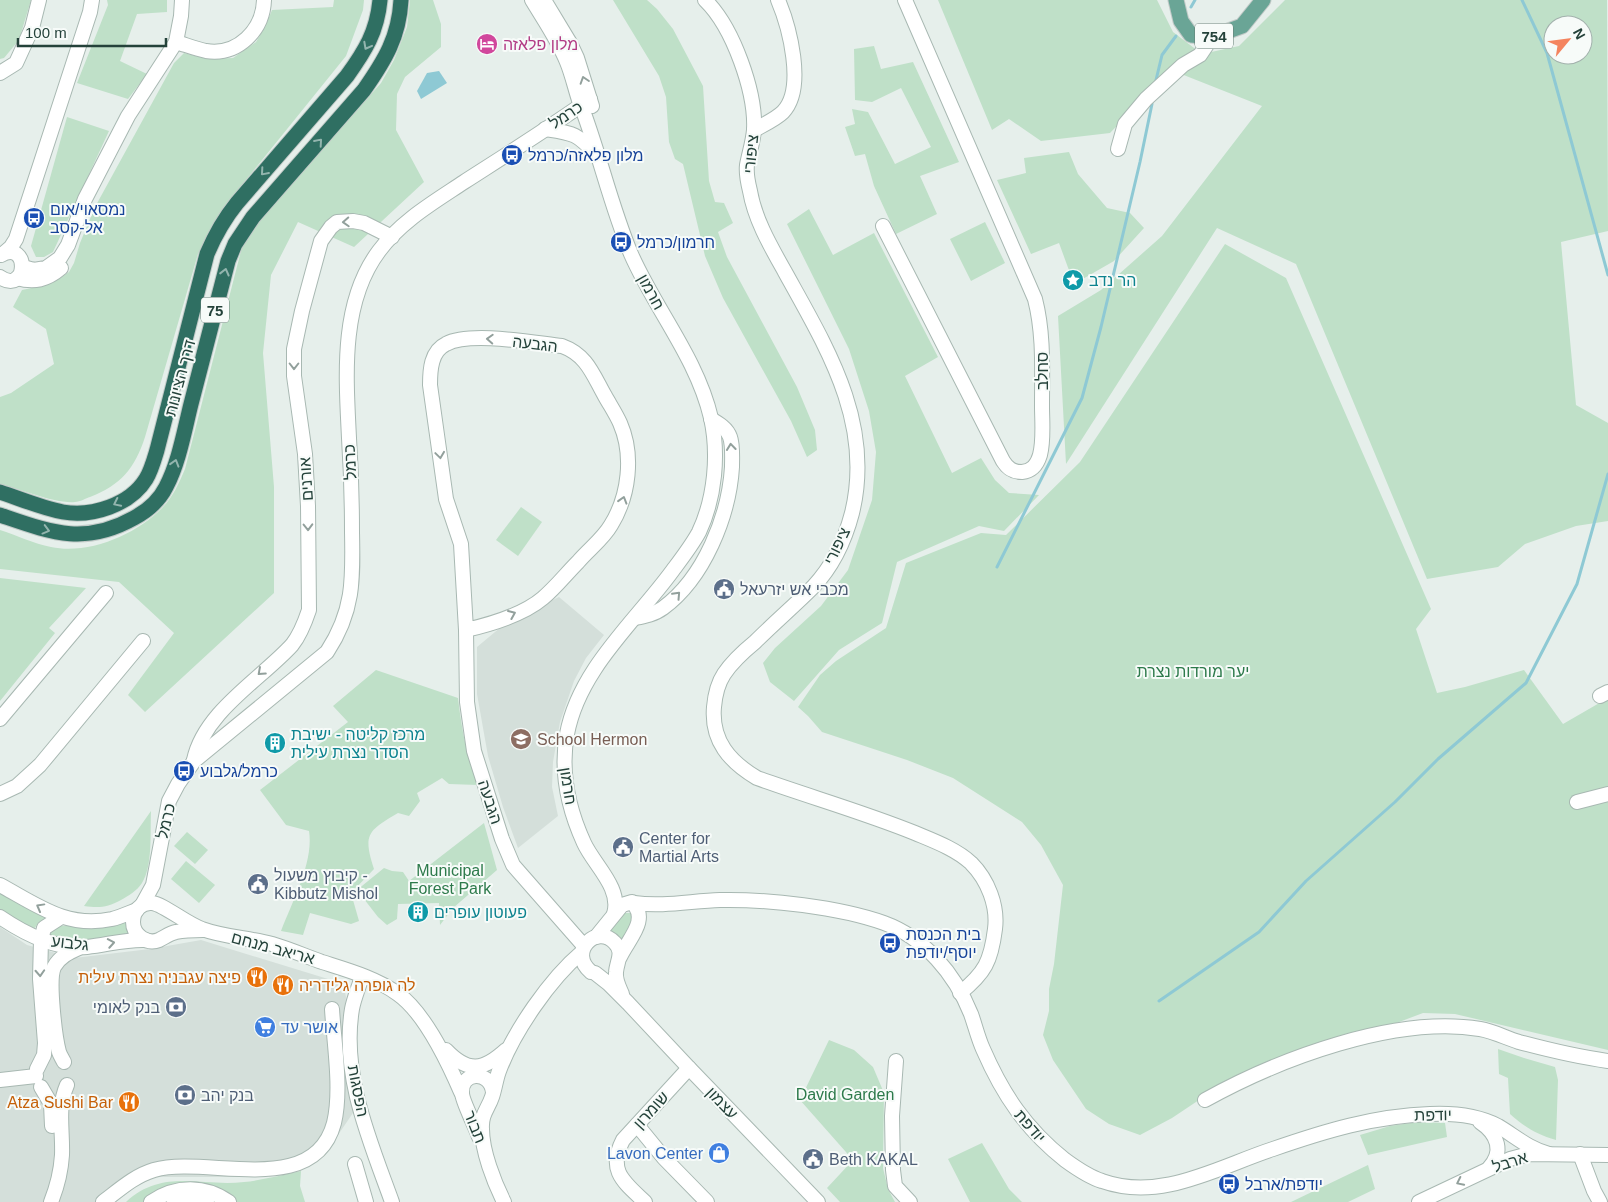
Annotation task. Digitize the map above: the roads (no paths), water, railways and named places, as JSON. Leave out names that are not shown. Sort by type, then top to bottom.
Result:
[{"type":"highway","name":"דרך הציונות","points":[[0,492],[47,508],[75,513],[102,510],[131,496],[139,489],[146,478],[157,450],[208,254],[216,234],[227,215],[361,58],[370,43],[375,28],[380,0]]},
{"type":"highway","name":"דרך הציונות","points":[[0,515],[41,528],[75,535],[108,530],[143,513],[155,504],[165,489],[178,456],[228,261],[235,244],[253,216],[364,90],[379,70],[396,34],[402,0]]},
{"type":"main road","name":"754","points":[[1176,0],[1181,21],[1191,35],[1212,38],[1242,26],[1263,0]]},
{"type":"street","points":[[0,73],[16,63],[32,28],[39,0]]},
{"type":"street","points":[[2,255],[11,247],[16,239],[90,12],[92,0]]},
{"type":"street","points":[[11,274],[46,268],[60,258],[68,245],[85,199],[128,116],[176,42],[182,16],[182,0]]},
{"type":"street","points":[[176,42],[207,51],[226,50],[242,43],[256,30],[264,10],[264,0]]},
{"type":"street","name":"חרמון","points":[[532,0],[567,62],[586,102]]},
{"type":"street","name":"חרמון","points":[[544,0],[577,58],[586,102],[617,216],[641,277],[703,392],[711,419],[715,444],[714,470],[705,517],[698,535],[687,552],[596,667],[574,709],[567,732],[564,762],[565,782],[575,821],[584,843],[615,896],[617,905],[614,914]]},
{"type":"street","name":"ציפורי","points":[[705,0],[722,21],[740,59],[751,100],[754,130],[747,168],[756,216],[771,247],[824,342],[838,373],[856,431],[857,487],[852,514],[843,541],[832,561],[814,586],[741,655],[724,674],[715,696],[713,719],[718,739],[729,756],[742,769],[757,778],[890,823],[938,842],[971,863],[981,875],[989,890],[996,924],[988,962],[976,980],[960,993]]},
{"type":"street","points":[[754,130],[784,111],[788,106],[793,90],[792,53],[789,34],[778,0]]},
{"type":"street","name":"סחלב","points":[[883,226],[1003,461],[1008,468],[1016,472],[1029,471],[1036,464],[1040,455],[1042,432],[1041,335],[1037,307],[905,0]]},
{"type":"street","points":[[1118,149],[1125,124],[1146,99],[1182,65],[1200,55],[1212,38]]},
{"type":"street","name":"כרמל","points":[[140,908],[152,884],[169,802],[178,784],[194,761],[327,652],[338,636],[346,616],[352,589],[353,561],[352,494],[346,381],[348,337],[354,306],[364,276],[378,252],[417,214],[586,102]]},
{"type":"street","points":[[545,129],[568,132],[584,141],[601,161]]},
{"type":"street","name":"אורנים","points":[[194,761],[196,748],[213,723],[233,700],[292,644],[303,626],[309,610],[305,454],[294,376],[294,349],[320,241],[337,222],[344,221],[364,223],[392,237]]},
{"type":"street","points":[[11,274],[20,225]]},
{"type":"street","points":[[2,255],[13,253],[11,274]]},
{"type":"street","name":"הגבעה","points":[[466,630],[521,611],[542,598],[610,527],[621,506],[626,489],[628,469],[625,438],[620,424],[586,361],[573,350],[562,346],[474,338],[446,344],[438,350],[433,360],[430,372],[430,385],[446,499],[461,544],[466,630],[467,702],[474,751],[507,854],[513,864],[583,949]]},
{"type":"street","points":[[635,618],[652,614],[680,592],[698,568],[718,530],[731,482],[732,458],[730,436],[724,427],[711,419]]},
{"type":"street","points":[[0,719],[106,593]]},
{"type":"street","points":[[0,794],[17,786],[40,765],[143,641]]},
{"type":"street","points":[[1577,802],[1608,794]]},
{"type":"street","name":"כרמל","points":[[157,864],[165,908]]},
{"type":"street","name":"חרמון","points":[[604,876],[633,903]]},
{"type":"street","name":"גלבוע","points":[[0,885],[54,915],[73,920],[91,922],[113,919],[140,908]]},
{"type":"street","name":"יודפת","points":[[633,903],[653,905],[692,901],[746,900],[816,907],[883,922],[903,931],[921,942],[951,976],[970,1011],[982,1047],[1000,1085],[1014,1109],[1030,1128],[1075,1168],[1120,1187],[1146,1188],[1193,1178],[1278,1147],[1366,1121],[1431,1114],[1471,1116],[1496,1125],[1537,1151],[1549,1154]]},
{"type":"street","points":[[450,1065],[460,1074],[467,1077],[485,1075],[490,1072],[508,1052],[533,1009],[569,964],[589,941],[601,933],[622,905],[628,902],[633,903],[641,918],[611,972],[605,974],[582,970],[575,971],[554,983]]},
{"type":"street","points":[[155,903],[189,924],[203,930],[176,932],[152,941],[146,940],[138,936],[134,930],[134,915],[140,908],[155,903]]},
{"type":"street","name":"יודפת","points":[[638,926],[653,914],[671,904]]},
{"type":"street","points":[[164,936],[170,930],[171,923],[165,908]]},
{"type":"street","name":"גלבוע","points":[[0,917],[41,940],[60,945],[81,947],[130,940],[146,940]]},
{"type":"street","points":[[41,1202],[51,1171],[53,1142],[50,1104],[38,1077],[45,1043],[40,979],[41,940],[44,928],[62,917]]},
{"type":"street","name":"אריאב מנחם","points":[[203,930],[271,944],[384,985],[399,994],[414,1009],[450,1065]]},
{"type":"street","points":[[596,937],[603,936],[615,942],[619,948],[619,960]]},
{"type":"street","points":[[56,1198],[62,1156],[61,1107],[70,1072],[59,1054],[56,1042],[51,980],[54,968],[61,958],[68,952],[81,947]]},
{"type":"street","points":[[583,949],[582,959],[586,968],[593,973]]},
{"type":"street","name":"עצמון","points":[[619,960],[616,980],[628,1003]]},
{"type":"street","name":"עצמון","points":[[593,973],[609,984],[628,1003],[818,1202]]},
{"type":"street","name":"הפסגות","points":[[362,976],[352,1009],[350,1049],[352,1070],[362,1117],[392,1202]]},
{"type":"street","points":[[103,1202],[130,1181],[155,1170],[172,1167],[256,1169],[285,1167],[302,1162],[313,1155],[322,1147],[334,1123],[337,1086],[332,1009]]},
{"type":"street","points":[[1205,1100],[1236,1083],[1304,1055],[1371,1035],[1410,1028],[1449,1025],[1482,1029],[1561,1053],[1608,1061]]},
{"type":"street","points":[[429,1031],[455,1059],[469,1067],[477,1067],[492,1062],[508,1052]]},
{"type":"street","name":"תבור","points":[[487,1157],[482,1131],[484,1112],[508,1052]]},
{"type":"street","points":[[38,1077],[45,1060],[50,1058],[59,1059],[64,1062]]},
{"type":"street","points":[[896,1061],[892,1116],[892,1170],[895,1186],[910,1202]]},
{"type":"street","name":"תבור","points":[[450,1065],[487,1157]]},
{"type":"street","name":"שומרון","points":[[645,1202],[624,1183],[615,1162],[618,1150],[623,1140],[688,1068]]},
{"type":"street","points":[[475,1076],[487,1079],[492,1087],[491,1098],[479,1108],[471,1107],[463,1096],[465,1081],[475,1076]]},
{"type":"street","points":[[0,1080],[38,1077]]},
{"type":"street","points":[[38,1077],[52,1092],[63,1089],[67,1085]]},
{"type":"street","name":"יודפת","points":[[1471,1116],[1494,1134],[1498,1154],[1495,1162],[1489,1168]]},
{"type":"street","points":[[637,1125],[664,1158],[707,1202]]},
{"type":"street","name":"ארבל","points":[[1419,1202],[1489,1168],[1510,1159],[1529,1154],[1608,1154]]},
{"type":"street","points":[[1580,1154],[1600,1202]]},
{"type":"street","points":[[487,1157],[504,1202]]},
{"type":"street","points":[[355,1164],[366,1202]]},
{"type":"street","points":[[151,1202],[173,1191],[193,1189],[211,1192],[229,1202]]},
{"type":"street","points":[[174,1202],[189,1199],[206,1202]]},
{"type":"water","points":[[439,71],[447,83],[421,99],[417,91],[427,73]]},
{"type":"waterway","points":[[1191,7],[1195,0]]},
{"type":"waterway","points":[[1522,0],[1547,53],[1608,275]]},
{"type":"waterway","points":[[1156,80],[1162,55],[1176,36]]},
{"type":"waterway","points":[[997,567],[1082,398],[1101,327],[1152,104]]},
{"type":"waterway","points":[[1159,1001],[1259,932],[1306,881],[1395,802],[1438,759],[1526,683],[1577,584],[1608,474]]},
{"type":"place","name":"מלון פלאזה","points":[[487,44]]},
{"type":"place","name":"מלון פלאזה/כרמל","points":[[512,155]]},
{"type":"place","name":"נמסאוי/אום אל-קסב","points":[[34,218]]},
{"type":"place","name":"חרמון/כרמל","points":[[621,242]]},
{"type":"place","name":"הר נדב","points":[[1073,280]]},
{"type":"place","name":"מכבי אש יזרעאל","points":[[724,589]]},
{"type":"place","name":"School Hermon","points":[[521,739]]},
{"type":"place","name":"מרכז קליטה - ישיבת הסדר נצרת עילית","points":[[275,743]]},
{"type":"place","name":"כרמל/גלבוע","points":[[184,771]]},
{"type":"place","name":"Center for Martial Arts","points":[[623,847]]},
{"type":"place","name":"קיבוץ משעול - Kibbutz Mishol","points":[[258,884]]},
{"type":"place","name":"פעוטון עופרים","points":[[418,912]]},
{"type":"place","name":"בית הכנסת יוסף/יודפת","points":[[890,943]]},
{"type":"place","name":"פיצה עגבניה נצרת עילית","points":[[257,977]]},
{"type":"place","name":"לה גופרה גלידריה","points":[[283,985]]},
{"type":"place","name":"בנק לאומי","points":[[176,1007]]},
{"type":"place","name":"אושר עד","points":[[265,1027]]},
{"type":"place","name":"בנק יהב","points":[[185,1095]]},
{"type":"place","name":"Atza Sushi Bar","points":[[129,1102]]},
{"type":"place","name":"Lavon Center","points":[[719,1153]]},
{"type":"place","name":"Beth KAKAL","points":[[813,1159]]},
{"type":"place","name":"יודפת/ארבל","points":[[1229,1184]]},
{"type":"park label","name":"יער מורדות נצרת","points":[[1193,671]]},
{"type":"park label","name":"Municipal Forest Park","points":[[450,879]]},
{"type":"park label","name":"David Garden","points":[[845,1094]]}]
